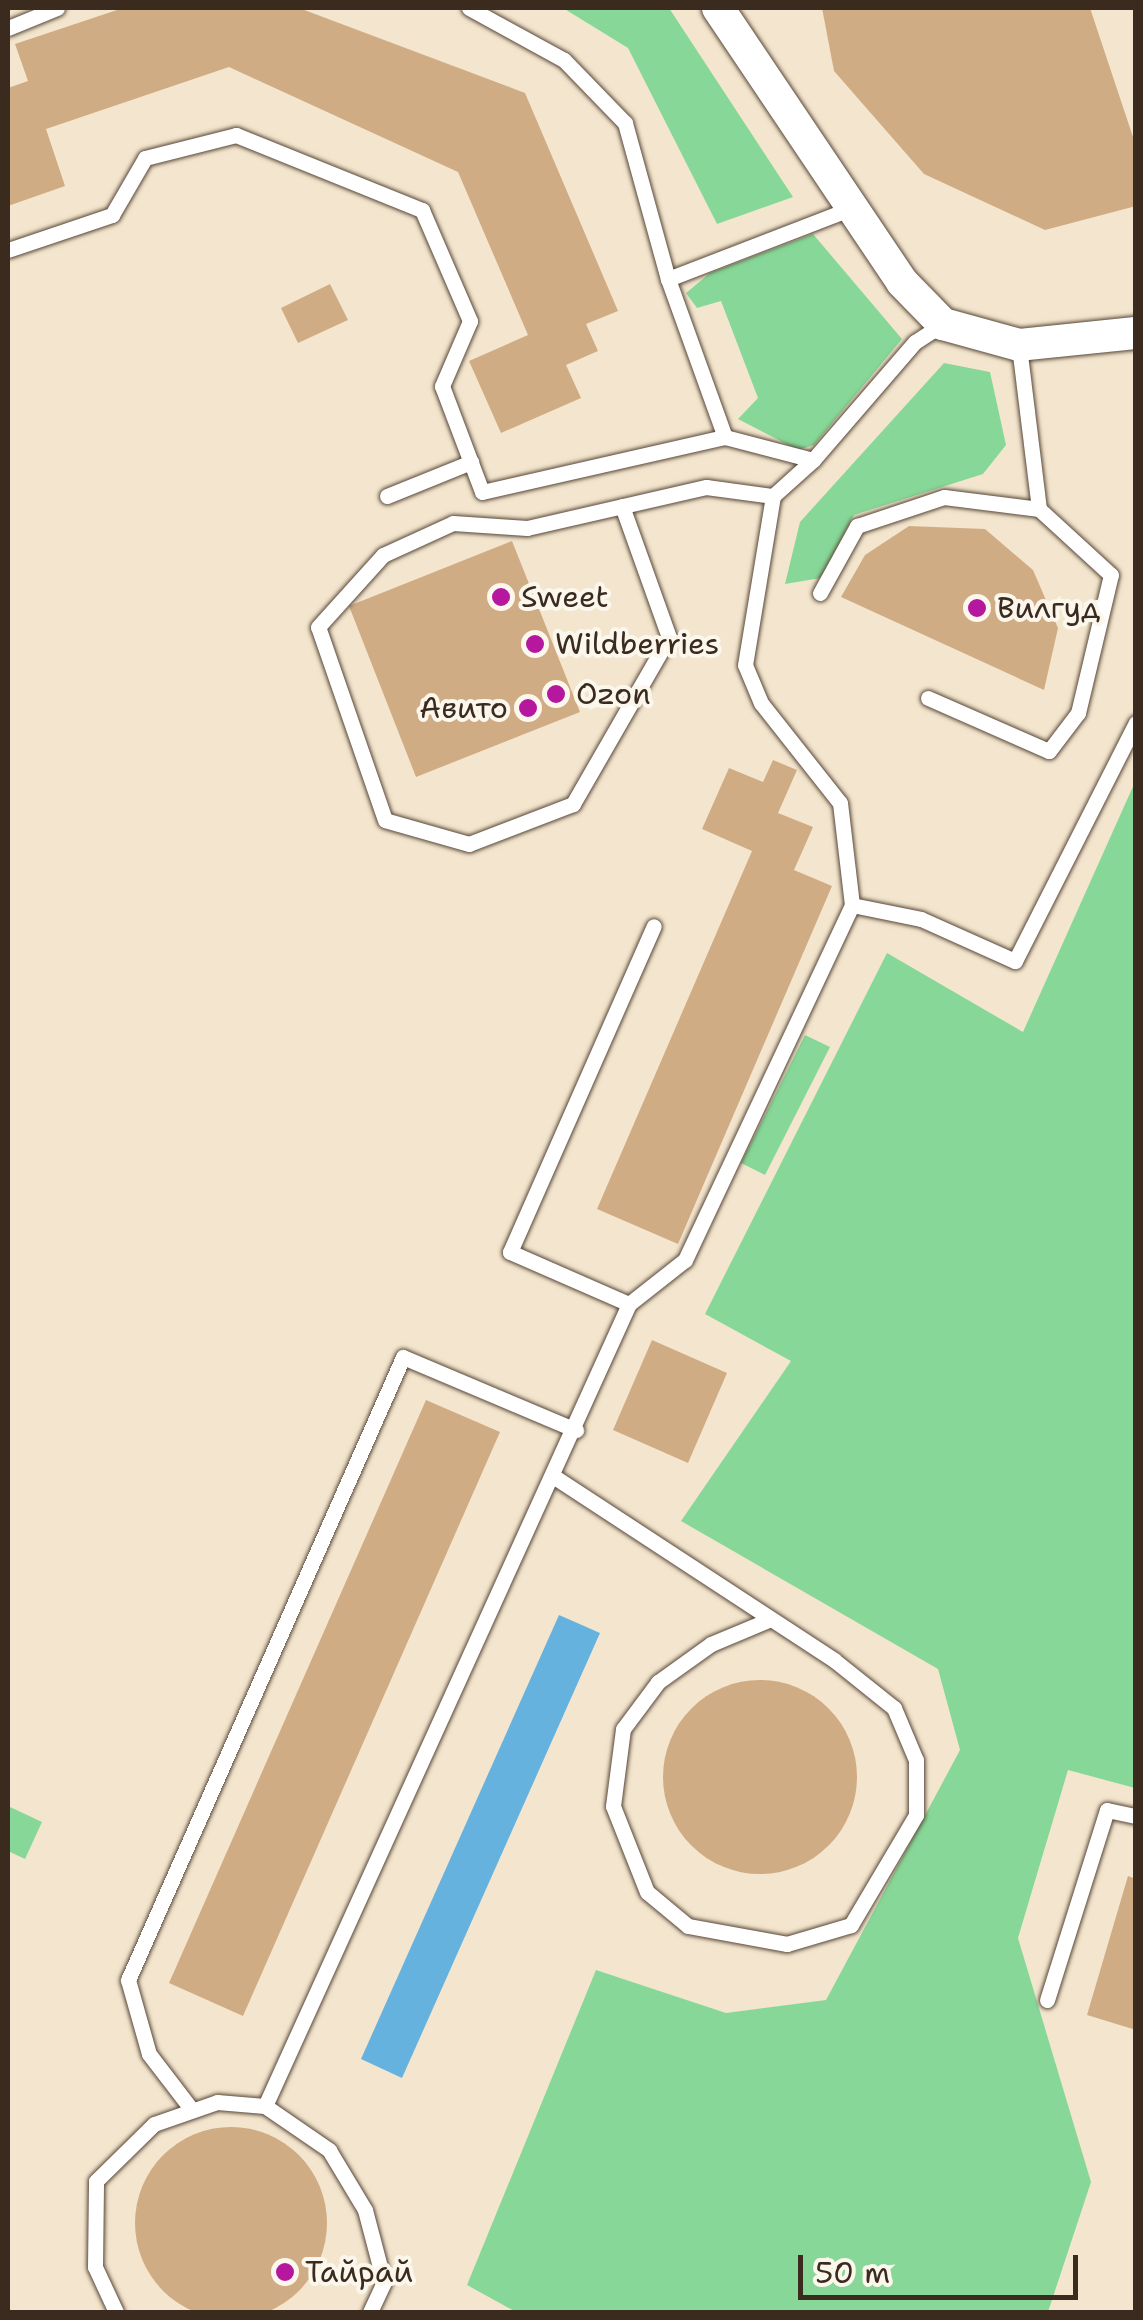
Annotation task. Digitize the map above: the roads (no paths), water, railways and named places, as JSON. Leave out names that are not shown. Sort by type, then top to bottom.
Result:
[{"type":"street","points":[[718,8],[902,282],[942,324],[1018,344],[1136,333]]},
{"type":"lane","points":[[8,28],[57,8]]},
{"type":"lane","points":[[469,8],[564,60],[625,123],[668,279],[725,437]]},
{"type":"lane","points":[[8,250],[112,215],[145,158],[236,135],[422,210],[470,321],[442,386],[482,492],[725,437],[813,460]]},
{"type":"lane","points":[[668,279],[855,207]]},
{"type":"lane","points":[[266,2106],[556,1478],[630,1304],[685,1260],[852,905],[840,804],[762,704],[746,665],[773,496],[813,460],[915,342],[942,324]]},
{"type":"lane","points":[[1018,344],[1039,509]]},
{"type":"lane","points":[[388,496],[471,462]]},
{"type":"lane","points":[[622,506],[669,638],[574,804],[469,844],[384,820],[318,627],[382,555],[453,523],[526,528],[622,506],[706,487],[773,496]]},
{"type":"lane","points":[[820,593],[857,526],[944,497],[1039,509],[1111,575],[1078,713],[1049,751],[928,698]]},
{"type":"lane","points":[[852,905],[921,919],[1016,961],[1136,723]]},
{"type":"lane","points":[[630,1304],[510,1252],[654,926]]},
{"type":"lane","points":[[192,2110],[149,2054],[128,1980],[404,1358],[576,1430]]},
{"type":"lane","points":[[556,1478],[766,1621],[834,1660],[894,1708],[916,1760],[916,1815],[851,1925],[787,1944],[688,1926],[646,1892],[613,1806],[623,1729],[658,1682],[711,1644],[766,1621]]},
{"type":"lane","points":[[1047,2000],[1106,1810],[1136,1816]]},
{"type":"lane","points":[[116,2312],[95,2267],[96,2181],[154,2124],[217,2102],[266,2106],[329,2150],[365,2210],[384,2282],[370,2312]]},
{"type":"water","points":[[559,1615],[600,1633],[402,2078],[361,2059]]},
{"type":"place","name":"Sweet","points":[[501,597]]},
{"type":"place","name":"Вилгуд","points":[[977,608]]},
{"type":"place","name":"Wildberries","points":[[535,644]]},
{"type":"place","name":"Ozon","points":[[556,694]]},
{"type":"place","name":"Авито","points":[[528,708]]},
{"type":"place","name":"Тайрай","points":[[285,2272]]}]
